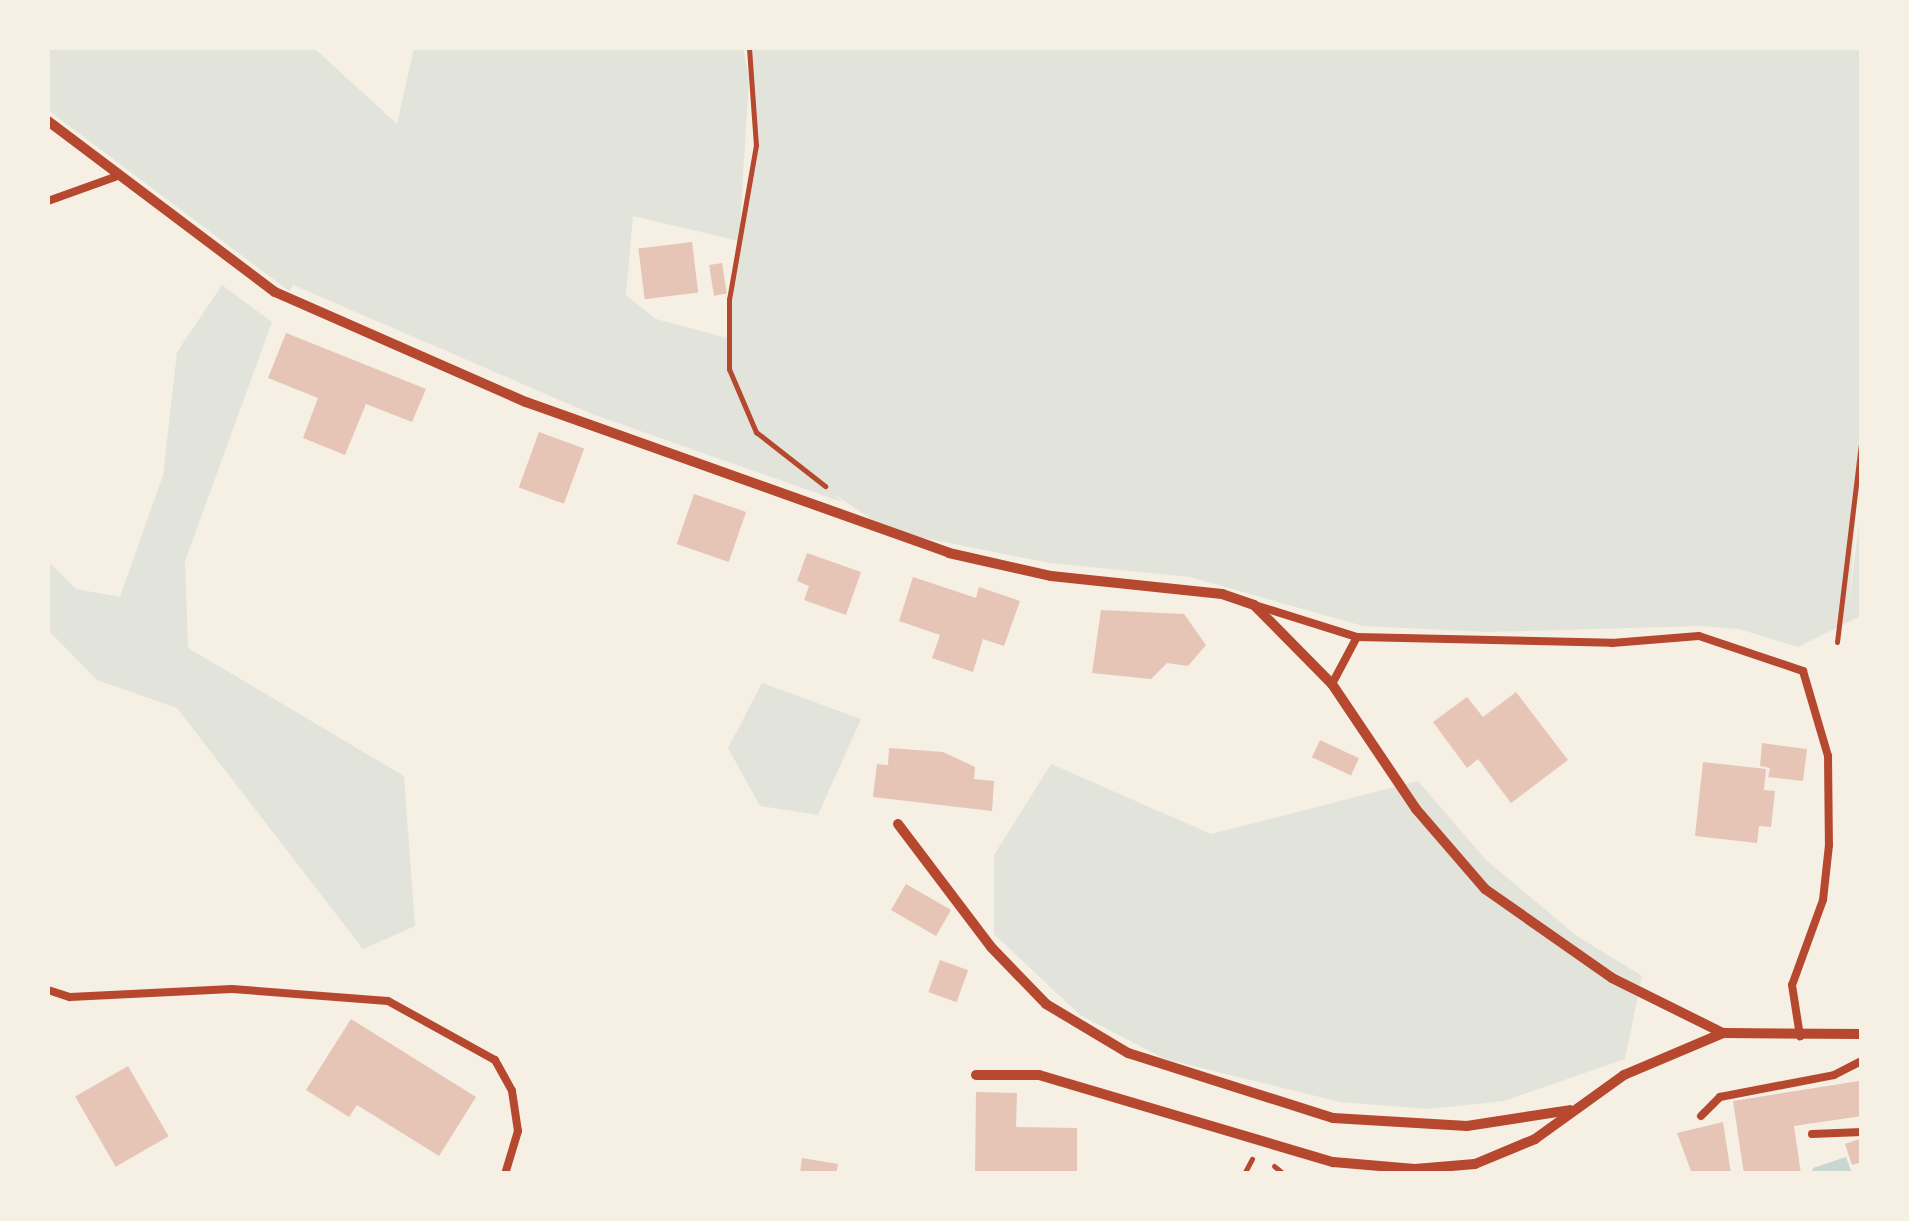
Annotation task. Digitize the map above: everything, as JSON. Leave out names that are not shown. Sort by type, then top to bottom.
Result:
[{"type":"street","points":[[48,122],[116,177],[275,292],[526,402],[949,552],[1051,576],[1222,594],[1254,605],[1332,684],[1416,809],[1485,889],[1612,978],[1723,1034]]},
{"type":"street","points":[[898,824],[991,947],[1046,1004],[1128,1053],[1332,1118],[1467,1126],[1576,1109]]},
{"type":"street","points":[[976,1075],[1039,1074],[1334,1162],[1432,1171],[1474,1164],[1534,1139],[1624,1074],[1723,1034],[1862,1034]]},
{"type":"lane","points":[[48,202],[116,177]]},
{"type":"lane","points":[[1254,605],[1357,637],[1612,642],[1699,636],[1803,671],[1828,756],[1829,845],[1823,900],[1792,984],[1800,1036]]},
{"type":"lane","points":[[1332,684],[1357,637]]},
{"type":"lane","points":[[48,990],[70,997],[232,989],[388,1001],[495,1060],[512,1091],[518,1131],[505,1174]]},
{"type":"lane","points":[[1702,1116],[1720,1097],[1834,1074],[1862,1061]]},
{"type":"lane","points":[[1812,1134],[1862,1132]]},
{"type":"path","points":[[749,48],[756,145],[729,298],[729,369],[756,432],[833,490]]},
{"type":"path","points":[[1837,642],[1862,435]]},
{"type":"shaded area","points":[[48,48],[314,48],[397,124],[414,48],[743,48],[749,77],[740,227],[756,145],[749,48],[1861,48],[1862,435],[1849,604],[1861,507],[1861,616],[1798,647],[1739,629],[1702,626],[1487,632],[1363,626],[1190,577],[1050,563],[889,531],[834,494],[842,502],[592,414],[293,285],[289,291],[48,110]],"holes":[[[633,216],[739,241],[727,338],[656,319],[626,295]]]},
{"type":"shaded area","points":[[222,285],[272,322],[185,561],[188,648],[404,776],[415,926],[363,949],[177,708],[97,680],[48,630],[48,561],[76,589],[120,597],[163,475],[177,352]]},
{"type":"shaded area","points":[[762,683],[861,719],[818,815],[760,806],[728,748]]},
{"type":"shaded area","points":[[1051,764],[1211,834],[1418,781],[1486,860],[1577,936],[1642,976],[1625,1059],[1504,1101],[1429,1109],[1340,1102],[1165,1059],[1080,1015],[994,934],[994,855]]},
{"type":"shaded area","points":[[1846,1157],[1852,1173],[1812,1173],[1813,1168]]},
{"type":"building","points":[[692,242],[698,293],[645,299],[638,249]]},
{"type":"building","points":[[722,263],[727,294],[714,296],[709,265]]},
{"type":"building","points":[[286,333],[426,389],[412,422],[366,404],[345,455],[303,438],[318,398],[268,378]]},
{"type":"building","points":[[539,432],[584,448],[564,504],[519,487]]},
{"type":"building","points":[[694,494],[746,512],[729,562],[677,544]]},
{"type":"building","points":[[807,553],[861,572],[846,615],[804,600],[809,586],[797,581]]},
{"type":"building","points":[[913,577],[976,598],[979,587],[1020,601],[1004,646],[983,639],[973,672],[932,658],[940,635],[899,621]]},
{"type":"building","points":[[1101,610],[1184,614],[1206,645],[1188,666],[1167,663],[1151,679],[1092,673]]},
{"type":"building","points":[[1516,692],[1568,760],[1511,803],[1478,759],[1467,768],[1433,722],[1467,697],[1483,717]]},
{"type":"building","points":[[1320,740],[1359,758],[1351,775],[1312,757]]},
{"type":"building","points":[[1762,743],[1807,749],[1803,781],[1768,777],[1770,768],[1760,766]]},
{"type":"building","points":[[889,748],[943,752],[975,767],[974,779],[994,781],[992,811],[873,797],[877,764],[888,765]]},
{"type":"building","points":[[1703,762],[1766,769],[1764,790],[1775,791],[1771,827],[1759,826],[1757,843],[1695,836]]},
{"type":"building","points":[[906,884],[951,910],[936,936],[891,910]]},
{"type":"building","points":[[940,960],[968,970],[957,1002],[928,992]]},
{"type":"building","points":[[351,1019],[476,1097],[439,1156],[357,1105],[349,1117],[306,1090]]},
{"type":"building","points":[[128,1066],[168,1136],[116,1167],[75,1096]]},
{"type":"building","points":[[1859,1081],[1862,1116],[1794,1126],[1801,1174],[1744,1174],[1733,1101]]},
{"type":"building","points":[[976,1092],[1017,1093],[1016,1127],[1077,1128],[1077,1174],[975,1174]]},
{"type":"building","points":[[1723,1122],[1731,1174],[1692,1174],[1677,1133]]},
{"type":"building","points":[[1862,1138],[1862,1162],[1852,1165],[1845,1144]]},
{"type":"building","points":[[802,1158],[838,1164],[836,1174],[800,1174]]}]
